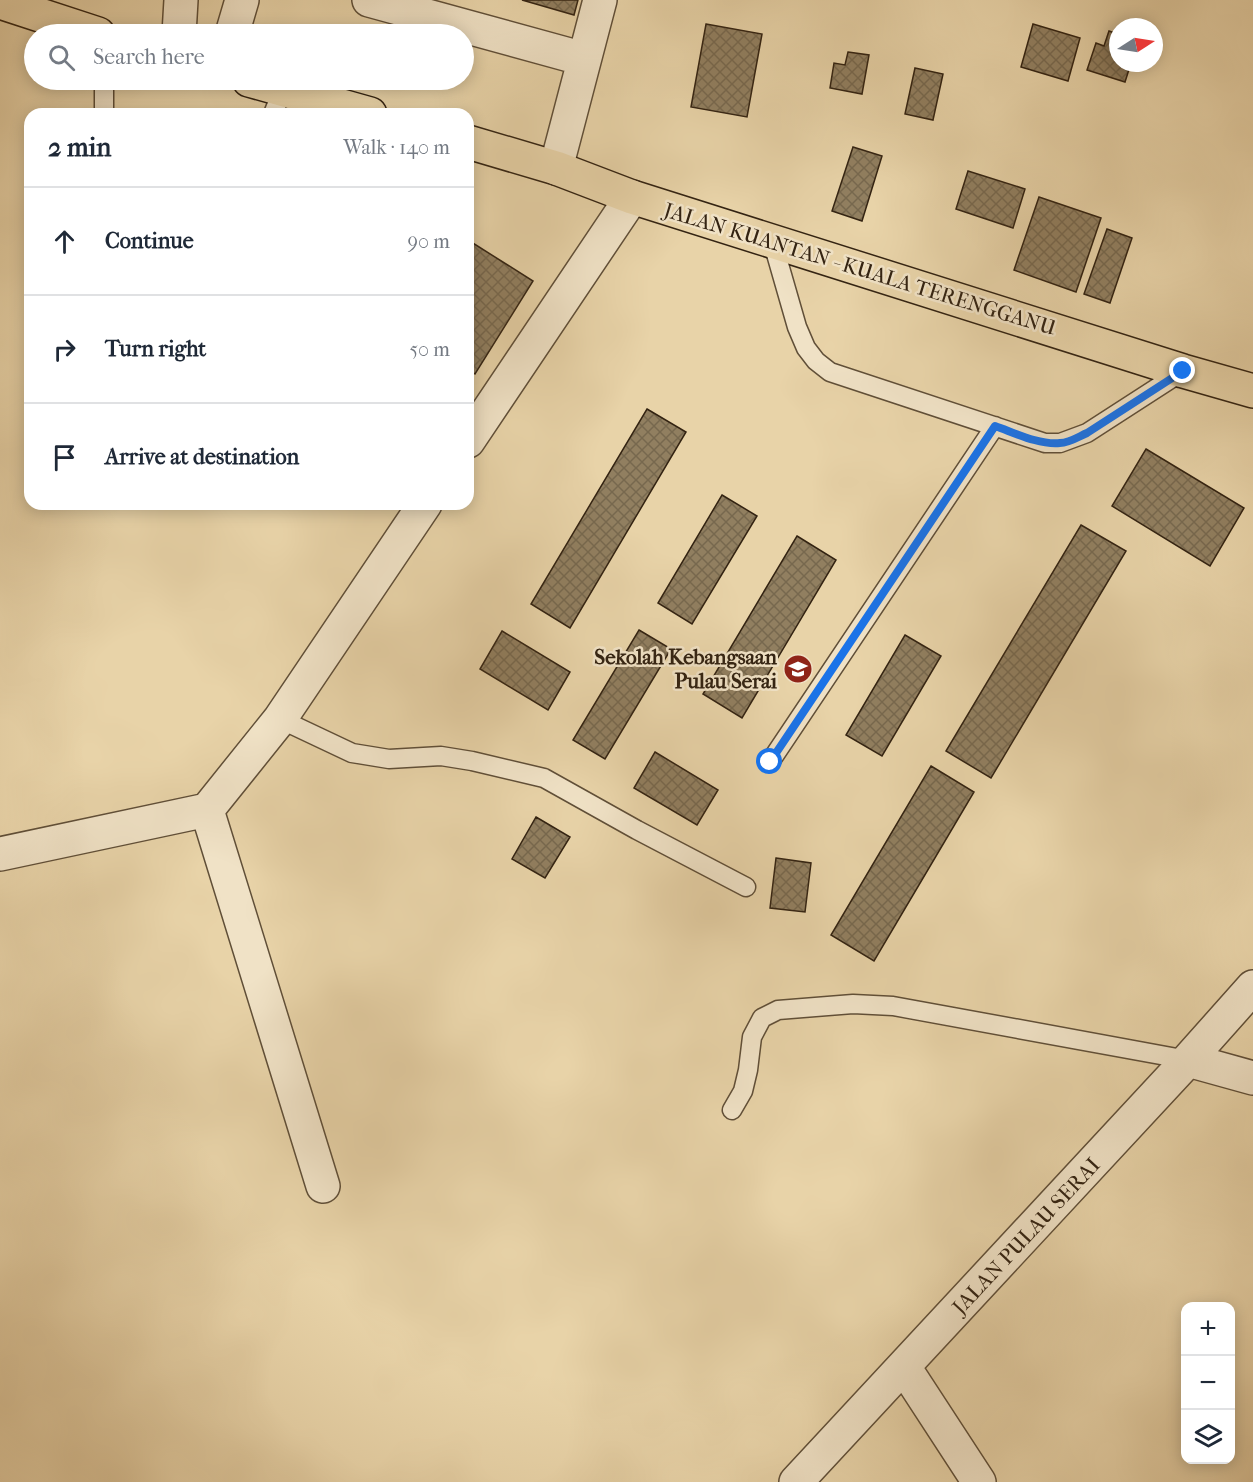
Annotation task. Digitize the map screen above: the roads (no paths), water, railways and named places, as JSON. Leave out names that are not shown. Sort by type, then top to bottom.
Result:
[{"type":"highway","points":[[19,5],[71,24]]},
{"type":"highway","points":[[263,90],[278,101],[328,108]]},
{"type":"highway","name":"JALAN KUANTAN - KUALA TERENGGANU","points":[[474,144],[556,168],[632,197],[1253,391]]},
{"type":"street","points":[[180,24],[181,0]]},
{"type":"street","points":[[235,24],[242,0]]},
{"type":"street","points":[[369,0],[456,24]]},
{"type":"street","points":[[556,168],[600,0]]},
{"type":"street","points":[[474,29],[584,59]]},
{"type":"street","points":[[474,432],[632,197]]},
{"type":"street","points":[[0,854],[207,810],[280,719],[421,510]]},
{"type":"street","points":[[207,810],[323,1186]]},
{"type":"street","name":"JALAN PULAU SERAI","points":[[796,1482],[1253,987]]},
{"type":"street","points":[[1188,1060],[1253,1078]]},
{"type":"street","points":[[904,1367],[979,1482]]},
{"type":"lane","points":[[104,90],[104,108]]},
{"type":"lane","points":[[772,240],[797,327],[806,348],[816,361],[830,372],[1045,443],[1070,441],[1087,433],[1183,371]]},
{"type":"lane","points":[[770,762],[995,426]]},
{"type":"lane","points":[[280,719],[352,753],[389,759],[441,756],[544,778],[746,887]]},
{"type":"lane","points":[[732,1110],[743,1091],[752,1037],[762,1018],[778,1010],[853,1004],[893,1006],[1188,1060]]},
{"type":"place","name":"Sekolah Kebangsaan Pulau Serai","points":[[798,669]]}]
